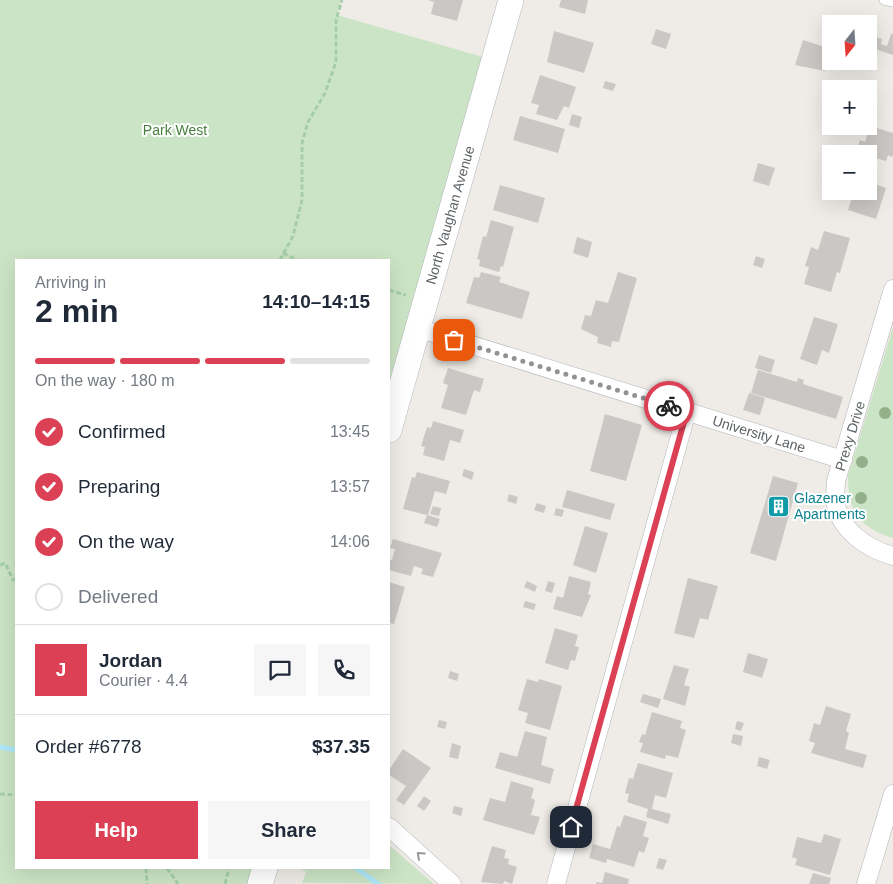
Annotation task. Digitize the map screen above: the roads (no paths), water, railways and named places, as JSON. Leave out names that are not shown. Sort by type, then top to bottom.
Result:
[{"type":"street","name":"North Vaughan Avenue","points":[[390,426],[511,0]]},
{"type":"street","name":"Prexy Drive","points":[[893,290],[836,481],[835,504],[842,522],[858,538],[879,552],[893,556]]},
{"type":"street","name":"University Lane","points":[[418,328],[843,460]]},
{"type":"street","points":[[556,884],[687,411]]},
{"type":"street","points":[[866,884],[893,794]]},
{"type":"street","points":[[390,828],[452,884]]},
{"type":"street","points":[[260,884],[264,869]]},
{"type":"lane","points":[[884,0],[893,2]]},
{"type":"waterway","points":[[0,747],[15,750]]},
{"type":"waterway","points":[[357,869],[378,884]]},
{"type":"place","name":"Glazener Apartments","points":[[778,506]]},
{"type":"park label","name":"Park West","points":[[175,130]]}]
